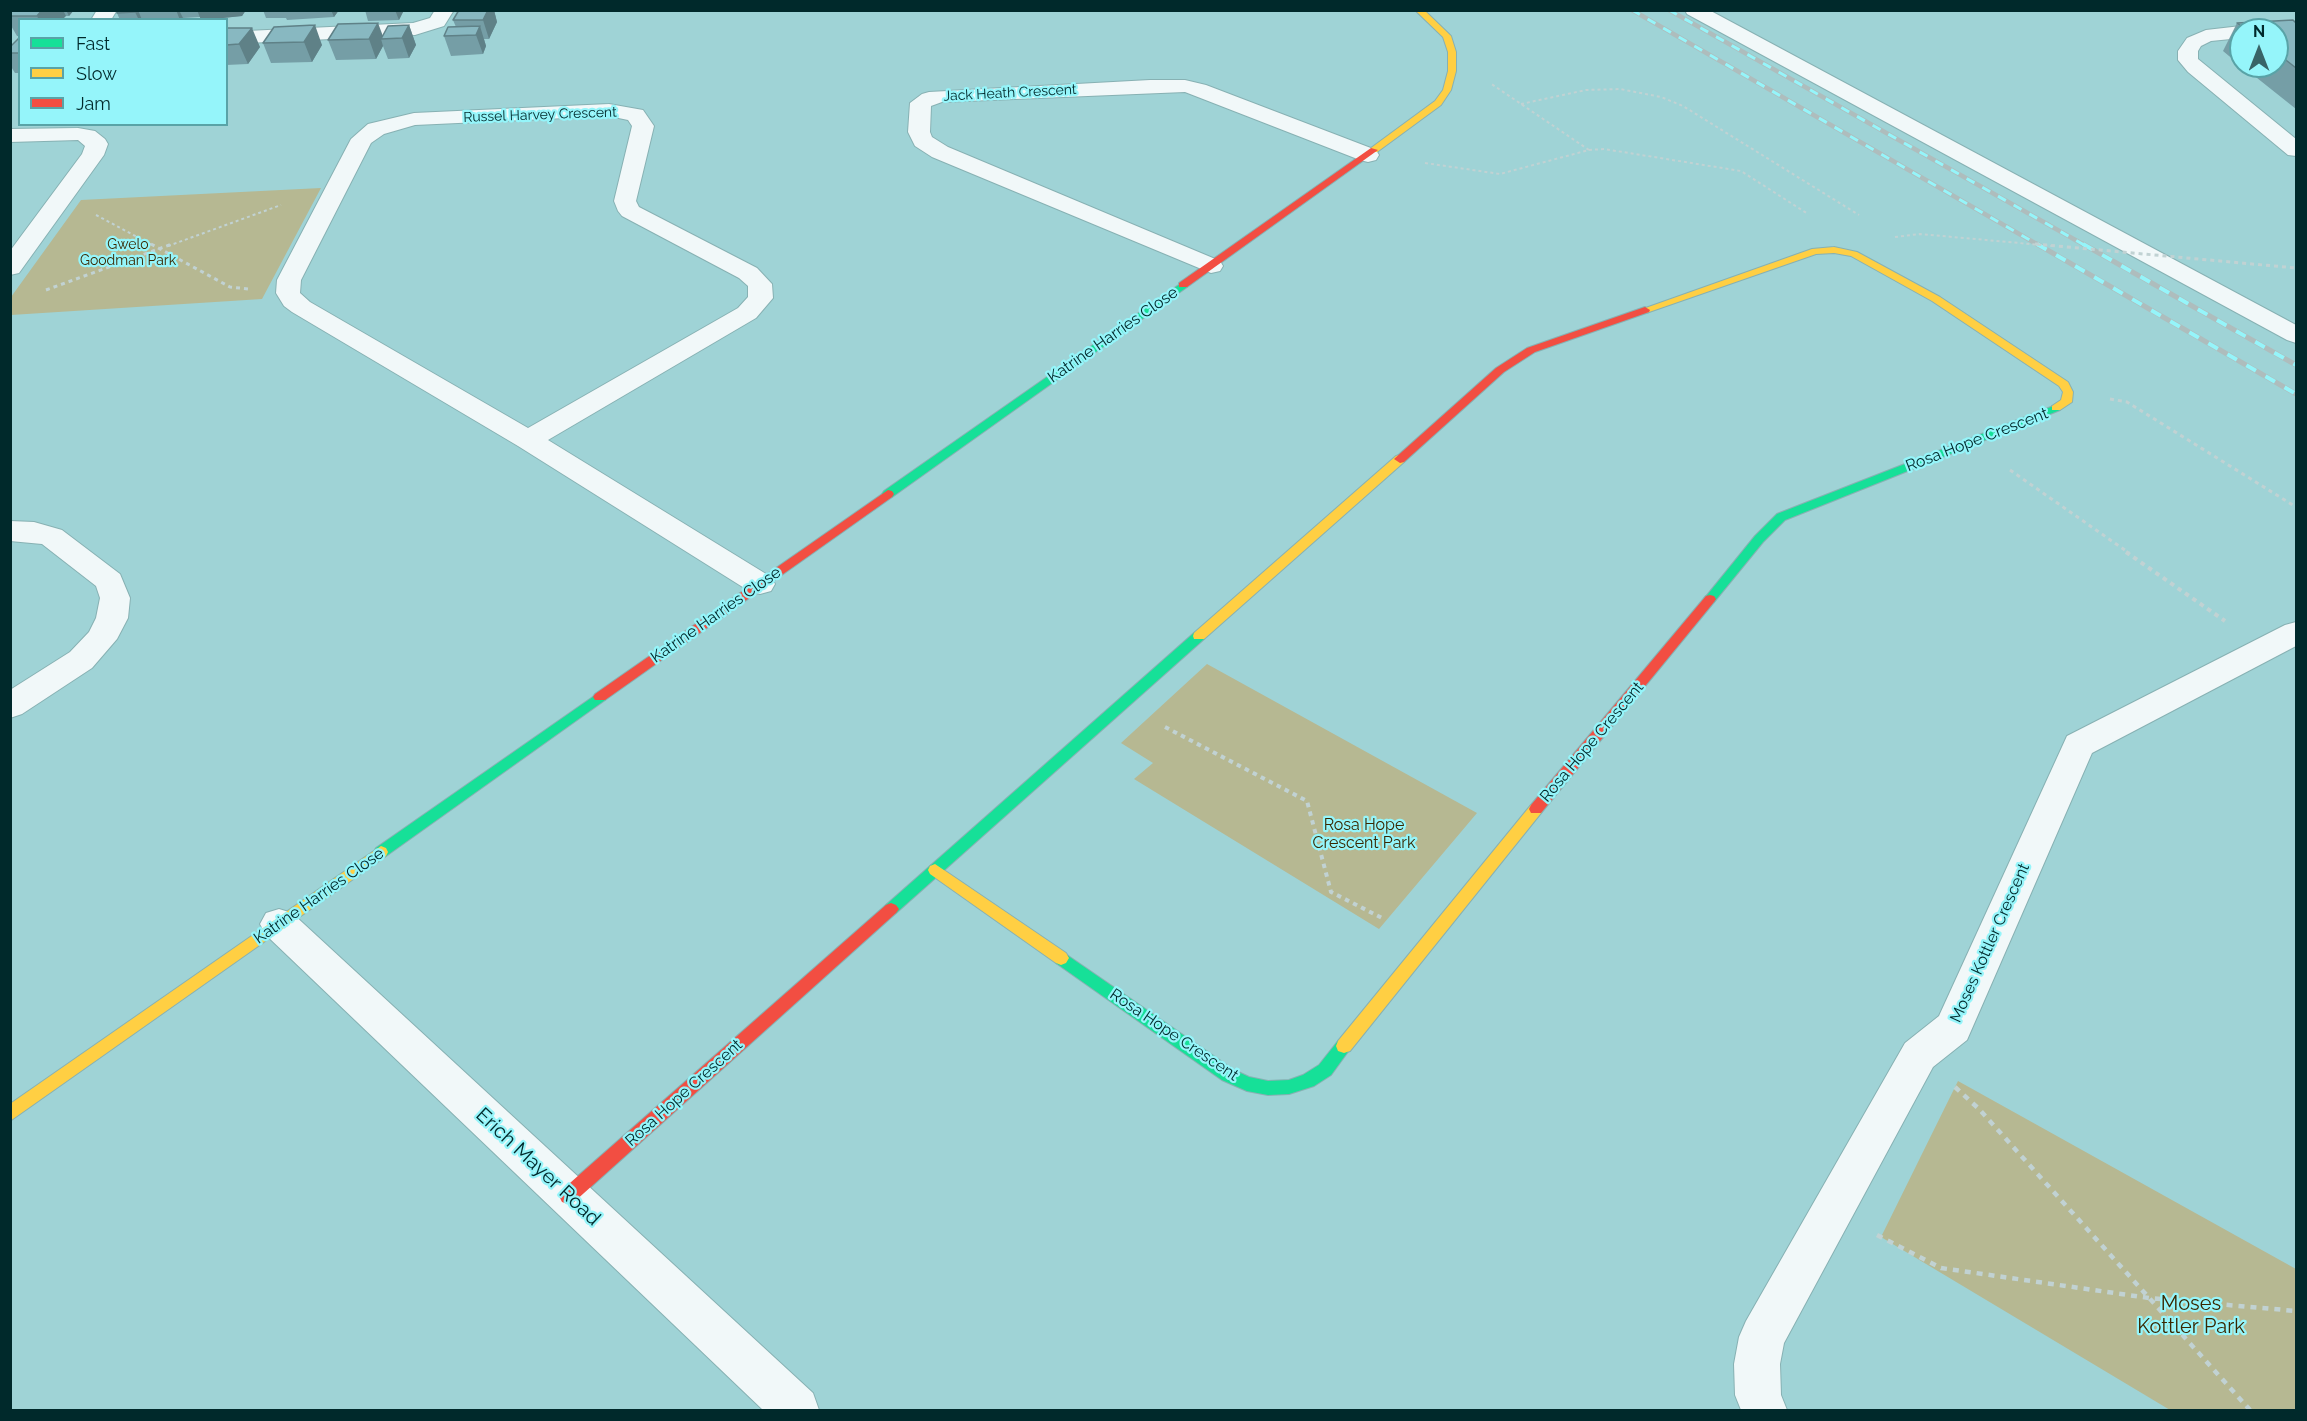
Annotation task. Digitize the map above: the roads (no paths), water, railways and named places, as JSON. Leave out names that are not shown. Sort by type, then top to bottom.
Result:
[{"type":"street","points":[[228,38],[401,31],[437,22],[445,10]]},
{"type":"street","name":"Katrine Harries Close","points":[[10,1114],[1421,117],[1438,103],[1447,90],[1452,71],[1452,52],[1447,36],[1419,10]]},
{"type":"street","points":[[1694,10],[2296,335]]},
{"type":"street","points":[[2229,33],[2206,36],[2194,42],[2188,51],[2188,60],[2296,150]]},
{"type":"street","name":"Jack Heath Crescent","points":[[1211,266],[940,152],[923,141],[919,132],[921,103],[929,98],[942,96],[1185,86],[1199,89],[1368,154]]},
{"type":"street","name":"Russel Harvey Crescent","points":[[528,440],[747,313],[761,298],[760,284],[748,273],[630,212],[625,201],[644,126],[635,116],[609,110],[414,119],[376,129],[362,139],[289,280],[288,293],[293,301],[528,440],[760,584]]},
{"type":"street","points":[[10,136],[78,134],[87,136],[97,144],[93,154],[10,268]]},
{"type":"street","name":"Rosa Hope Crescent","points":[[568,1196],[935,870],[1500,370],[1531,350],[1815,251],[1834,250],[1854,254],[1936,299],[2064,384],[2068,392],[2066,402],[2059,408],[1782,517],[1759,539],[1427,941],[1325,1070],[1308,1081],[1268,1088],[1247,1084],[1228,1075],[935,870]]},
{"type":"street","points":[[10,531],[34,532],[52,537],[109,581],[115,598],[112,618],[101,639],[81,660],[10,706]]},
{"type":"street","name":"Moses Kottler Crescent","points":[[1764,1410],[1758,1395],[1756,1364],[1762,1337],[1919,1055],[1953,1028],[2079,745],[2296,633]]},
{"type":"street","name":"Erich Mayer Road","points":[[279,924],[796,1410]]},
{"type":"railway","points":[[1632,10],[2040,246]]},
{"type":"railway","points":[[1669,10],[2086,246]]},
{"type":"railway","points":[[2037,244],[2296,394]]},
{"type":"railway","points":[[2083,244],[2296,365]]},
{"type":"park label","name":"Gwelo Goodman Park","points":[[128,254]]},
{"type":"park label","name":"Rosa Hope Crescent Park","points":[[1364,834]]},
{"type":"park label","name":"Moses Kottler Park","points":[[2191,1316]]}]
